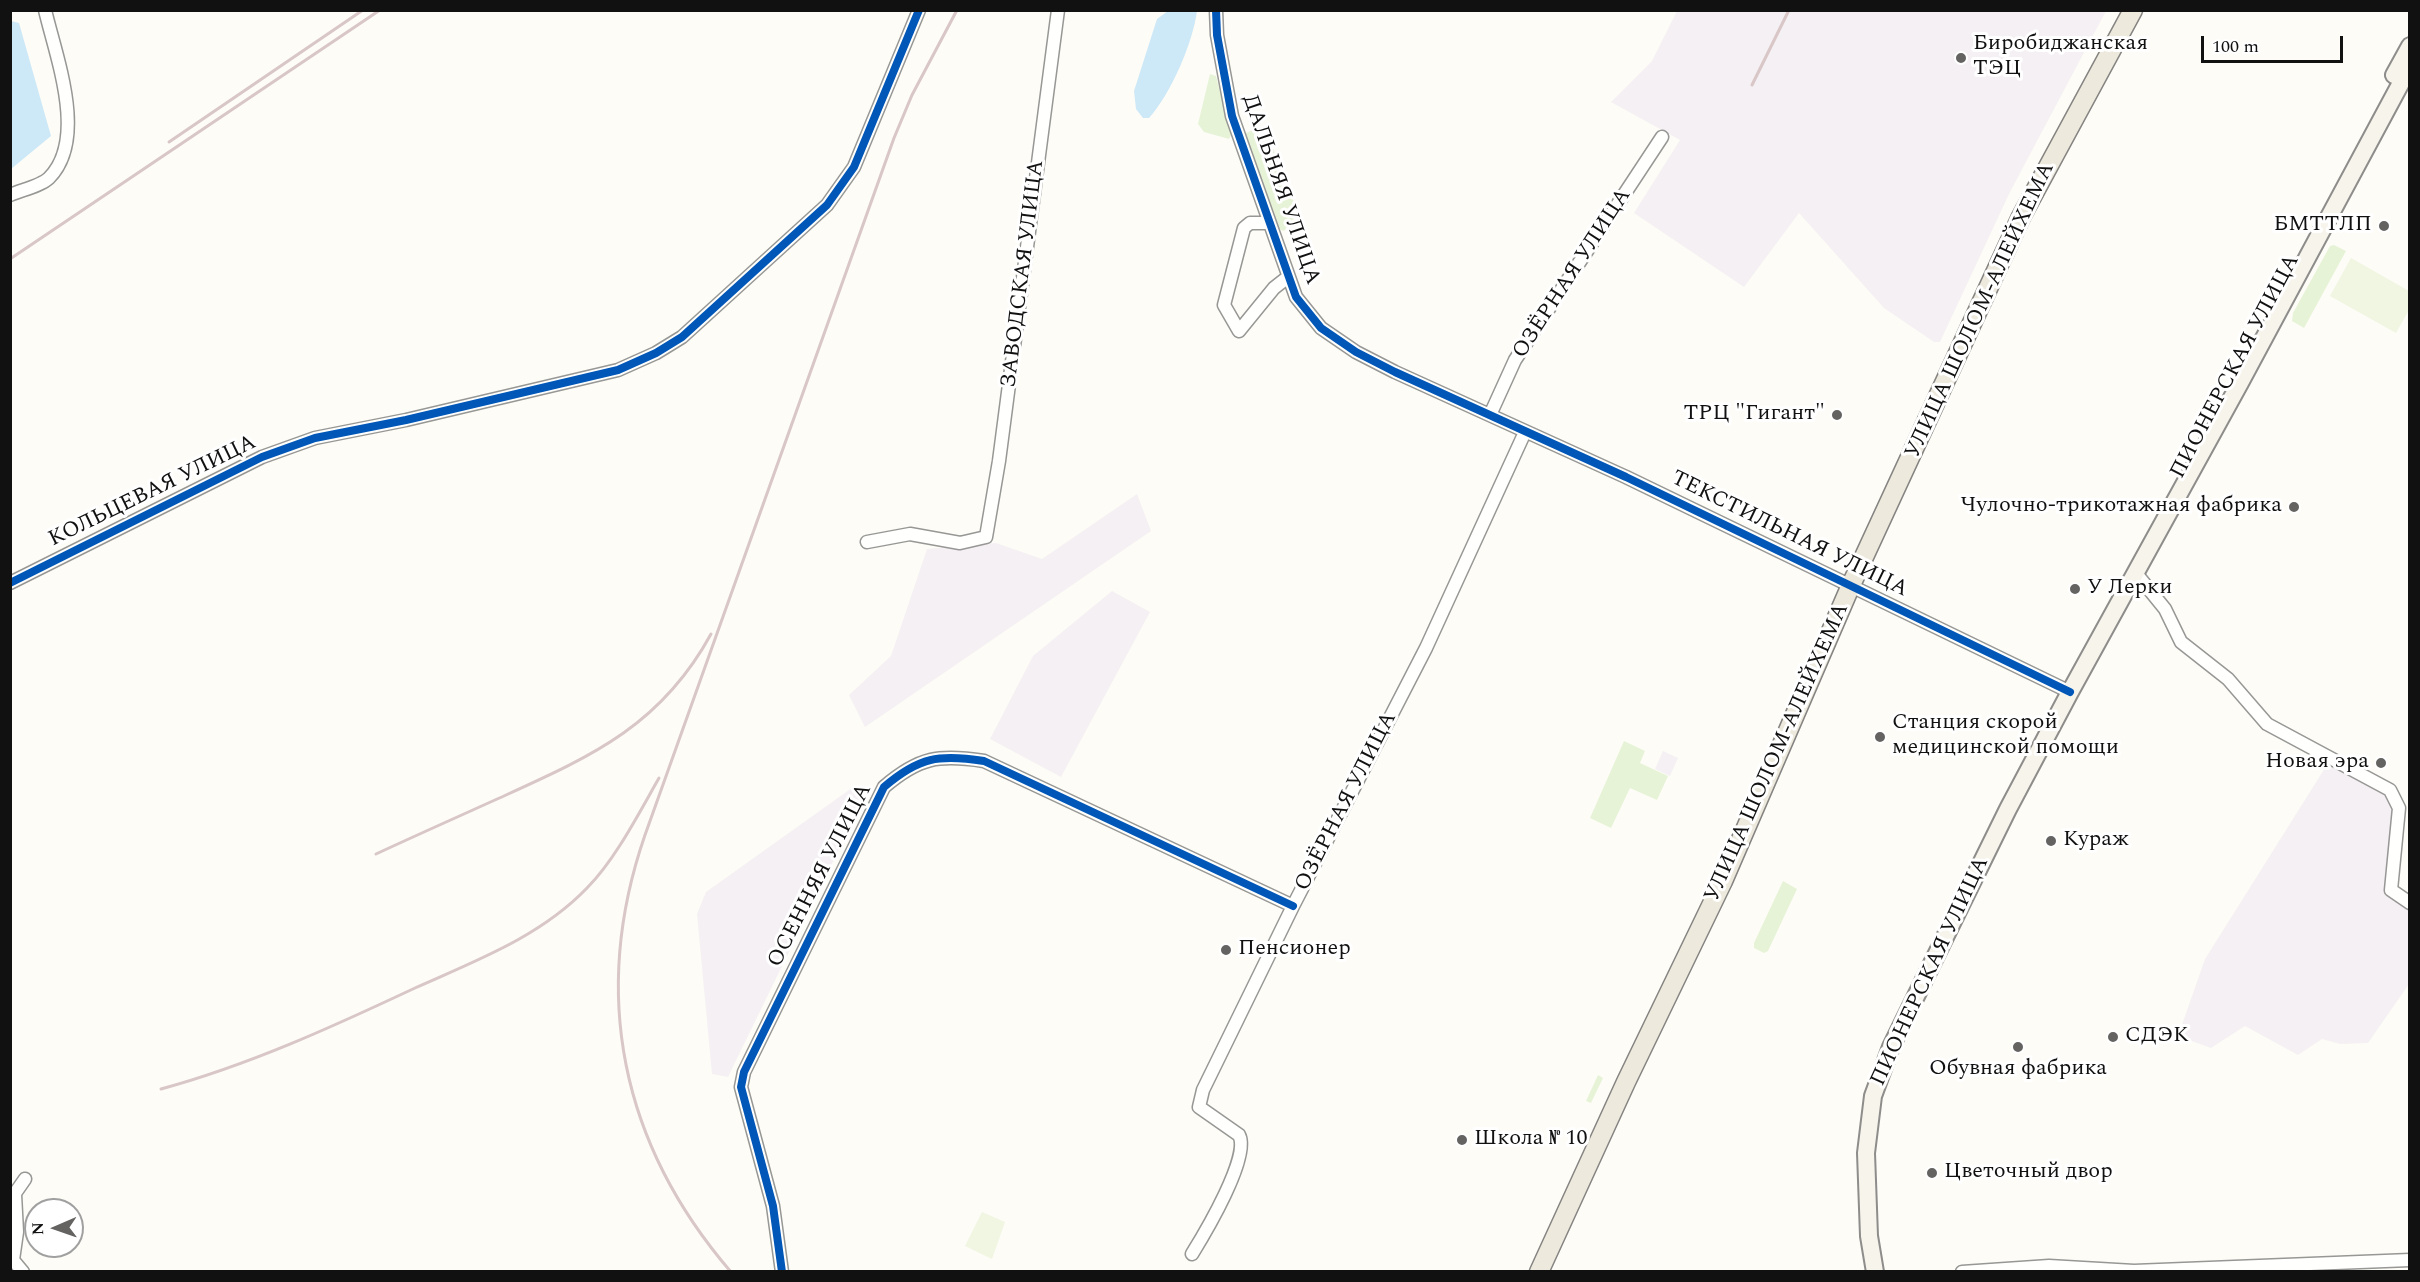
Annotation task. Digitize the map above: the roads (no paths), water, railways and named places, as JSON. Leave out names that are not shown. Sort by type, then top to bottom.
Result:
[{"type":"main road","name":"УЛИЦА ШОЛОМ-АЛЕЙХЕМА","points":[[1539,1272],[1748,828],[1851,585],[2022,217],[2133,10]]},
{"type":"main road","name":"ПИОНЕРСКАЯ УЛИЦА","points":[[1875,1272],[1869,1236],[1866,1153],[1872,1104],[1880,1073],[1971,883],[2132,570],[2317,228],[2409,46]]},
{"type":"main road","name":"ПИОНЕРСКАЯ УЛИЦА","points":[[2317,228],[2409,66]]},
{"type":"street","points":[[10,195],[48,179],[66,148],[69,106],[45,10]]},
{"type":"street","name":"КОЛЬЦЕВАЯ УЛИЦА","points":[[10,583],[262,457],[315,438],[618,370],[656,353],[682,337],[827,205],[854,166],[919,10]]},
{"type":"street","name":"ЗАВОДСКАЯ УЛИЦА","points":[[867,542],[910,534],[960,543],[986,537],[1002,439],[1058,10]]},
{"type":"street","name":"ДАЛЬНЯЯ УЛИЦА","points":[[1216,10],[1216,34],[1232,116],[1296,297],[1321,328],[1356,352],[1490,415]]},
{"type":"street","name":"ОЗЁРНАЯ УЛИЦА","points":[[1490,415],[1515,360],[1662,137]]},
{"type":"street","points":[[1269,224],[1250,223],[1244,228],[1224,305],[1239,331],[1274,288],[1288,277]]},
{"type":"street","name":"ТЕКСТИЛЬНАЯ УЛИЦА","points":[[1490,415],[1851,585],[2070,692]]},
{"type":"street","name":"ОЗЁРНАЯ УЛИЦА","points":[[1192,1254],[1212,1222],[1235,1167],[1242,1143],[1239,1135],[1199,1107],[1200,1100],[1293,906],[1426,648],[1525,432]]},
{"type":"street","points":[[2132,570],[2164,609],[2181,642],[2228,679],[2266,724],[2390,790],[2398,808],[2391,890],[2409,903]]},
{"type":"street","name":"ОСЕННЯЯ УЛИЦА","points":[[782,1272],[773,1206],[741,1087],[744,1072],[884,788],[900,773],[924,761],[952,756],[984,761],[1293,906]]},
{"type":"street","points":[[23,1272],[13,1260],[17,1232],[13,1197],[26,1179]]},
{"type":"street","points":[[1962,1272],[2049,1266],[2134,1271],[2409,1260]]},
{"type":"water","points":[[1168,11],[1197,11],[1195,24],[1173,82],[1149,118],[1143,118],[1136,109],[1134,91],[1157,19]]},
{"type":"water","points":[[11,21],[19,23],[51,136],[11,169]]},
{"type":"railway","points":[[169,142],[363,10]]},
{"type":"railway","points":[[10,259],[380,10]]},
{"type":"railway","points":[[731,1272],[693,1223],[663,1172],[641,1119],[626,1065],[619,1009],[620,952],[628,894],[645,835],[894,138],[912,95],[957,10]]},
{"type":"railway","points":[[1752,85],[1789,10]]},
{"type":"railway","points":[[376,854],[568,766],[623,733],[671,692],[692,665],[711,634]]},
{"type":"railway","points":[[161,1089],[226,1069],[353,1017],[506,946],[549,921],[597,877],[626,836],[659,778]]},
{"type":"place","name":"Биробиджанская ТЭЦ","points":[[1961,58]]},
{"type":"place","name":"БМТТЛП","points":[[2384,226]]},
{"type":"place","name":"ТРЦ \"Гигант\"","points":[[1837,415]]},
{"type":"place","name":"Чулочно-трикотажная фабрика","points":[[2294,507]]},
{"type":"place","name":"У Лерки","points":[[2075,589]]},
{"type":"place","name":"Станция скорой медицинской помощи","points":[[1880,737]]},
{"type":"place","name":"Новая эра","points":[[2381,763]]},
{"type":"place","name":"Кураж","points":[[2051,841]]},
{"type":"place","name":"Пенсионер","points":[[1226,950]]},
{"type":"place","name":"СДЭК","points":[[2113,1037]]},
{"type":"place","name":"Обувная фабрика","points":[[2018,1047]]},
{"type":"place","name":"Школа № 10","points":[[1462,1140]]},
{"type":"place","name":"Цветочный двор","points":[[1932,1173]]}]
